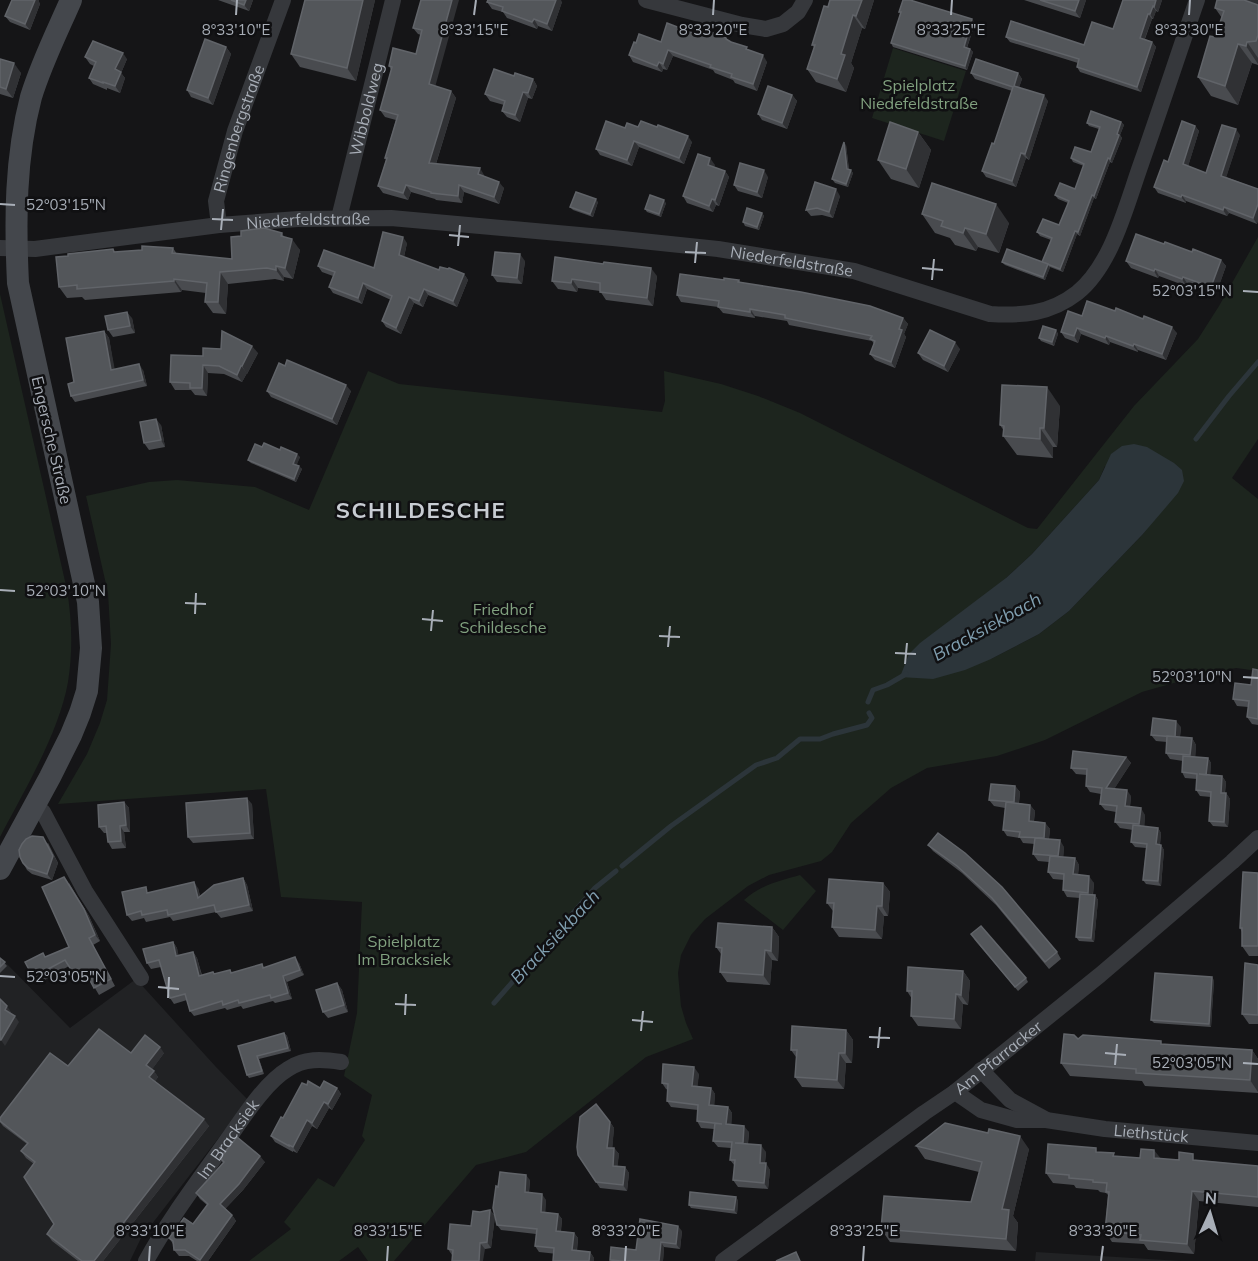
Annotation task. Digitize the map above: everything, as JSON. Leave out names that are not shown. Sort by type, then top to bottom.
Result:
[{"type":"main road","name":"Engersche Straße","points":[[0,869],[71,735],[87,691],[91,648],[88,602],[18,283],[8,249],[21,146],[32,96],[71,0]]},
{"type":"street","name":"Ringenbergstraße","points":[[219,225],[216,201],[235,131],[283,0]]},
{"type":"street","name":"Wibboldweg","points":[[339,218],[393,0]]},
{"type":"street","points":[[646,0],[766,29],[783,24],[798,12],[804,0]]},
{"type":"street","name":"Niederfeldstraße","points":[[8,249],[34,249],[219,225],[298,219],[391,218],[718,249],[854,271],[990,314],[1014,316],[1035,313],[1054,306],[1077,293],[1097,271],[1112,244],[1197,0]]},
{"type":"street","points":[[33,807],[43,812],[85,891],[141,978]]},
{"type":"street","name":"Am Pfarracker","points":[[723,1261],[955,1092],[1100,975],[1258,838]]},
{"type":"street","name":"Im Bracksiek","points":[[146,1261],[165,1228],[267,1088],[287,1069],[303,1062],[322,1059],[341,1062]]},
{"type":"street","name":"Liethstück","points":[[981,1070],[1010,1100],[1046,1120]]},
{"type":"street","name":"Liethstück","points":[[955,1092],[981,1110],[1017,1120],[1046,1120],[1105,1129],[1258,1143]]},
{"type":"shaded area","points":[[0,957],[70,1028],[136,979],[248,1100],[141,1238],[130,1261],[0,1261]]},
{"type":"shaded area","points":[[1036,1252],[1181,1261],[1035,1261]]},
{"type":"green space","name":"Spielplatz Niedefeldstraße","points":[[893,48],[966,71],[944,141],[872,118]]},
{"type":"green space","points":[[1258,237],[1258,439],[1232,478],[1258,499],[1258,671],[1236,668],[1209,673],[1142,692],[1045,740],[997,756],[927,768],[891,788],[851,823],[832,852],[821,861],[769,875],[748,886],[705,919],[691,935],[681,955],[678,973],[681,1006],[693,1039],[646,1057],[526,1152],[476,1165],[394,1261],[368,1261],[358,1247],[339,1261],[249,1261],[291,1229],[284,1222],[318,1178],[334,1187],[365,1140],[362,1136],[372,1095],[344,1076],[357,1013],[362,902],[281,897],[266,789],[58,804],[87,754],[107,700],[111,644],[108,593],[86,496],[149,482],[177,480],[255,487],[309,510],[368,371],[399,384],[662,412],[665,401],[664,371],[721,384],[800,413],[1028,528],[1037,529],[1134,406],[1198,339]],"holes":[[[1105,466],[1158,515],[1143,534],[1069,611],[1039,634],[991,659],[1006,578],[1032,554],[1099,480]]]},
{"type":"green space","points":[[0,294],[67,590],[71,659],[68,682],[57,721],[40,761],[0,837]]},
{"type":"green space","points":[[800,875],[816,891],[783,930],[744,900],[763,887]]},
{"type":"water","points":[[1134,444],[1147,447],[1174,463],[1182,470],[1184,481],[1178,493],[1143,534],[1069,611],[1039,634],[965,670],[933,679],[900,677],[909,654],[920,643],[1006,578],[1032,554],[1099,480],[1111,454],[1122,446]]},
{"type":"building","points":[[12,0],[35,0],[25,24],[5,16]]},
{"type":"building","points":[[231,0],[246,0],[244,5]]},
{"type":"building","points":[[305,0],[363,0],[347,68],[291,54]]},
{"type":"building","points":[[421,0],[452,0],[429,84],[451,91],[429,163],[480,168],[478,174],[499,182],[494,197],[459,185],[458,196],[431,193],[406,185],[403,193],[378,186],[398,115],[380,110],[392,67],[389,66],[393,48],[416,54],[422,30],[413,28]]},
{"type":"building","points":[[488,0],[556,0],[547,24],[534,19],[532,22],[502,11],[503,7],[487,2]]},
{"type":"building","points":[[830,0],[862,0],[856,16],[853,15],[841,54],[845,55],[837,79],[807,69],[824,6],[828,7]]},
{"type":"building","points":[[903,0],[910,0],[972,19],[964,47],[970,49],[965,66],[891,43]]},
{"type":"building","points":[[1040,0],[1079,0],[1075,11]]},
{"type":"building","points":[[1123,0],[1156,0],[1148,14],[1140,38],[1152,42],[1137,87],[1077,67],[1079,59],[1006,37],[1011,21],[1084,45],[1092,22],[1113,29]]},
{"type":"building","points":[[1217,0],[1244,0],[1258,5],[1256,41],[1247,42],[1246,46],[1238,44],[1225,86],[1198,77],[1210,36],[1215,37],[1224,11],[1215,8]]},
{"type":"building","points":[[667,23],[698,35],[700,28],[763,55],[753,84],[731,77],[732,74],[710,67],[711,65],[668,50],[663,64],[659,62],[657,66],[629,55],[639,34],[661,42]]},
{"type":"building","points":[[205,39],[226,47],[208,98],[187,90]]},
{"type":"building","points":[[93,41],[123,53],[115,69],[121,72],[115,86],[89,78],[96,62],[85,57]]},
{"type":"building","points":[[0,59],[14,63],[6,89],[0,87]]},
{"type":"building","points":[[976,59],[1018,73],[1014,86],[1044,95],[1025,154],[1021,153],[1012,181],[982,171],[992,143],[994,144],[1013,87],[971,73]]},
{"type":"building","points":[[494,69],[514,76],[515,73],[533,79],[528,93],[523,92],[515,115],[502,111],[505,101],[485,94]]},
{"type":"building","points":[[768,86],[792,95],[782,123],[758,114]]},
{"type":"building","points":[[1091,111],[1121,122],[1117,134],[1119,135],[1060,269],[1042,262],[1052,238],[1037,232],[1043,219],[1059,225],[1069,201],[1055,195],[1060,183],[1075,189],[1084,164],[1071,158],[1075,147],[1091,152],[1100,127],[1087,123]]},
{"type":"building","points":[[606,121],[625,128],[627,123],[638,127],[641,121],[688,136],[679,158],[634,141],[627,160],[596,149]]},
{"type":"building","points":[[1182,121],[1195,126],[1183,164],[1206,173],[1222,125],[1236,129],[1221,176],[1258,189],[1258,204],[1253,218],[1224,207],[1223,210],[1154,187],[1164,160],[1168,162]]},
{"type":"building","points":[[890,122],[918,132],[906,169],[878,160]]},
{"type":"building","points":[[844,142],[847,169],[851,170],[846,184],[832,179]]},
{"type":"building","points":[[698,154],[710,158],[708,165],[725,171],[715,200],[712,199],[709,206],[683,196]]},
{"type":"building","points":[[740,163],[764,170],[757,192],[734,185]]},
{"type":"building","points":[[815,182],[836,189],[829,212],[817,208],[806,210]]},
{"type":"building","points":[[932,183],[996,204],[986,234],[965,228],[963,233],[941,226],[943,221],[922,214]]},
{"type":"building","points":[[576,192],[596,199],[590,214],[570,207]]},
{"type":"building","points":[[650,195],[664,200],[659,214],[645,209]]},
{"type":"building","points":[[747,208],[762,213],[757,227],[743,222]]},
{"type":"building","points":[[264,228],[282,233],[281,236],[292,239],[285,268],[276,266],[276,270],[267,268],[220,272],[218,302],[205,302],[207,283],[174,279],[174,281],[77,289],[77,285],[59,287],[56,257],[113,249],[114,252],[142,250],[142,246],[173,248],[172,253],[232,259],[231,237],[241,236],[241,231]]},
{"type":"building","points":[[383,232],[403,237],[399,255],[439,270],[440,267],[449,268],[464,274],[453,301],[424,289],[419,301],[409,297],[396,328],[382,321],[392,296],[363,283],[358,298],[329,287],[335,272],[318,266],[324,250],[374,268]]},
{"type":"building","points":[[1136,234],[1192,252],[1193,249],[1221,260],[1211,287],[1126,261]]},
{"type":"building","points":[[1007,249],[1048,264],[1043,277],[1002,262]]},
{"type":"building","points":[[495,252],[520,254],[517,278],[492,275]]},
{"type":"building","points":[[555,257],[651,268],[647,298],[600,292],[600,283],[572,279],[571,283],[552,281]]},
{"type":"building","points":[[680,274],[739,280],[738,282],[870,306],[903,318],[899,329],[902,330],[891,362],[870,354],[875,341],[870,339],[872,336],[785,318],[785,315],[750,309],[750,312],[718,307],[719,301],[677,295]]},
{"type":"building","points":[[1087,301],[1115,311],[1116,308],[1143,319],[1144,316],[1172,327],[1162,354],[1077,328],[1074,336],[1061,332],[1068,311],[1082,316]]},
{"type":"building","points":[[127,312],[130,326],[108,330],[105,316]]},
{"type":"building","points":[[1043,326],[1056,330],[1052,342],[1039,338]]},
{"type":"building","points":[[930,330],[955,342],[944,366],[918,353]]},
{"type":"building","points":[[104,331],[111,370],[139,364],[143,380],[71,396],[68,384],[74,382],[66,338]]},
{"type":"building","points":[[222,331],[252,346],[237,375],[219,366],[203,365],[202,388],[190,388],[190,383],[170,382],[171,355],[203,356],[203,348],[221,349]]},
{"type":"building","points":[[287,360],[346,385],[332,419],[267,391],[279,363],[285,366]]},
{"type":"building","points":[[1002,385],[1047,387],[1044,428],[1040,428],[1040,439],[1003,436],[1004,426],[1000,425]]},
{"type":"building","points":[[156,419],[161,440],[144,443],[140,422]]},
{"type":"building","points":[[264,443],[297,454],[293,464],[299,466],[294,479],[248,460],[255,444],[262,447]]},
{"type":"building","points":[[1253,669],[1258,670],[1258,719],[1247,717],[1249,701],[1233,699],[1235,683],[1251,685]]},
{"type":"building","points":[[1153,718],[1176,721],[1175,737],[1151,735]]},
{"type":"building","points":[[1167,736],[1192,738],[1190,755],[1166,753]]},
{"type":"building","points":[[1073,751],[1126,757],[1106,788],[1127,790],[1125,806],[1141,808],[1139,824],[1115,822],[1117,806],[1100,804],[1102,788],[1086,786],[1087,769],[1071,768]]},
{"type":"building","points":[[1183,756],[1208,758],[1206,775],[1222,776],[1221,793],[1226,793],[1224,822],[1209,821],[1211,792],[1196,790],[1197,774],[1182,772]]},
{"type":"building","points":[[991,784],[1015,786],[1014,802],[989,800]]},
{"type":"building","points":[[247,798],[250,833],[188,837],[186,803]]},
{"type":"building","points":[[124,802],[126,825],[120,826],[121,841],[108,842],[106,826],[99,827],[98,805]]},
{"type":"building","points":[[1006,802],[1030,805],[1029,821],[1045,823],[1044,838],[1019,837],[1020,832],[1003,830]]},
{"type":"building","points":[[1133,825],[1158,828],[1156,844],[1161,845],[1158,881],[1143,880],[1147,844],[1131,842]]},
{"type":"building","points":[[938,833],[965,853],[1002,887],[1057,952],[1045,962],[992,898],[957,866],[928,845]]},
{"type":"building","points":[[32,836],[43,837],[53,856],[47,874],[28,868],[20,857],[19,850],[22,844]]},
{"type":"building","points":[[1035,838],[1060,840],[1058,856],[1033,854]]},
{"type":"building","points":[[1050,856],[1075,858],[1073,874],[1089,876],[1088,893],[1063,890],[1064,874],[1048,872]]},
{"type":"building","points":[[1243,872],[1258,873],[1258,946],[1242,946],[1242,928],[1240,928]]},
{"type":"building","points":[[64,877],[84,909],[95,935],[89,938],[111,979],[94,988],[85,971],[75,976],[65,960],[33,977],[25,962],[43,953],[45,957],[69,947],[42,887]]},
{"type":"building","points":[[243,878],[249,905],[216,912],[214,905],[168,915],[167,910],[142,915],[141,911],[127,915],[122,892],[146,887],[147,893],[194,882],[198,898],[214,885]]},
{"type":"building","points":[[829,879],[883,883],[882,906],[877,906],[875,930],[832,927],[834,903],[827,903]]},
{"type":"building","points":[[1080,894],[1095,895],[1091,938],[1076,937]]},
{"type":"building","points":[[718,923],[772,927],[771,951],[765,950],[763,975],[720,972],[722,948],[716,947]]},
{"type":"building","points":[[981,926],[1026,978],[1015,987],[971,934]]},
{"type":"building","points":[[173,942],[176,956],[193,952],[199,976],[230,970],[231,973],[262,964],[263,968],[295,957],[300,970],[283,976],[288,993],[239,1003],[238,1000],[223,1005],[222,1001],[190,1011],[185,994],[170,998],[159,960],[147,963],[143,949]]},
{"type":"building","points":[[1245,963],[1258,965],[1258,1015],[1242,1014]]},
{"type":"building","points":[[908,967],[963,971],[961,995],[956,994],[954,1019],[911,1016],[912,991],[907,991]]},
{"type":"building","points":[[1155,973],[1212,977],[1209,1024],[1151,1020]]},
{"type":"building","points":[[337,983],[344,1005],[323,1012],[316,990]]},
{"type":"building","points":[[0,999],[7,1006],[5,1010],[15,1016],[1,1040],[0,1040]]},
{"type":"building","points":[[792,1026],[846,1030],[845,1053],[839,1053],[837,1080],[795,1077],[797,1050],[791,1050]]},
{"type":"building","points":[[99,1029],[131,1053],[145,1035],[160,1047],[146,1065],[154,1071],[149,1077],[204,1119],[94,1261],[82,1261],[47,1234],[54,1224],[24,1177],[35,1162],[21,1151],[28,1143],[0,1121],[0,1118],[50,1053],[68,1066]]},
{"type":"building","points":[[284,1033],[288,1048],[257,1056],[262,1071],[247,1075],[238,1046]]},
{"type":"building","points":[[1064,1034],[1074,1035],[1078,1039],[1083,1035],[1161,1041],[1161,1044],[1252,1050],[1250,1080],[1136,1073],[1136,1069],[1061,1063]]},
{"type":"building","points":[[663,1064],[694,1067],[692,1086],[711,1088],[709,1105],[728,1107],[726,1124],[744,1126],[743,1143],[735,1143],[761,1145],[760,1163],[766,1163],[764,1183],[733,1180],[735,1160],[730,1160],[732,1142],[713,1141],[715,1123],[697,1121],[698,1105],[667,1101],[668,1084],[662,1083]]},
{"type":"building","points":[[308,1081],[320,1088],[324,1081],[337,1088],[328,1104],[324,1102],[312,1123],[307,1120],[293,1147],[289,1146],[271,1136],[302,1083],[307,1085]]},
{"type":"building","points":[[596,1104],[610,1122],[607,1148],[614,1148],[613,1166],[625,1167],[623,1185],[596,1182],[578,1155],[580,1117]]},
{"type":"building","points":[[945,1123],[988,1133],[989,1129],[1020,1136],[1002,1209],[1009,1210],[1006,1239],[881,1229],[884,1196],[971,1202],[982,1162],[916,1146]]},
{"type":"building","points":[[237,1137],[260,1156],[220,1204],[232,1215],[200,1260],[185,1250],[174,1250],[173,1241],[169,1238],[184,1218],[193,1224],[208,1204],[196,1193],[224,1162],[220,1158]]},
{"type":"building","points":[[1048,1144],[1096,1148],[1096,1152],[1114,1153],[1113,1156],[1140,1158],[1141,1149],[1154,1150],[1154,1158],[1179,1160],[1179,1152],[1193,1154],[1193,1160],[1258,1166],[1258,1197],[1192,1191],[1187,1244],[1140,1240],[1141,1235],[1105,1231],[1109,1192],[1106,1192],[1107,1183],[1046,1173]]},
{"type":"building","points":[[500,1172],[526,1175],[525,1192],[542,1194],[541,1212],[558,1214],[556,1231],[574,1233],[572,1250],[590,1252],[589,1261],[553,1261],[554,1248],[535,1246],[537,1229],[497,1225],[493,1208]]},
{"type":"building","points":[[690,1192],[736,1197],[734,1210],[689,1205]]},
{"type":"building","points":[[490,1210],[487,1242],[480,1243],[479,1261],[452,1261],[453,1250],[448,1249],[450,1224],[471,1226],[473,1211]]},
{"type":"building","points":[[640,1219],[678,1226],[676,1244],[661,1242],[659,1261],[610,1260],[611,1247],[636,1250]]},
{"type":"building","points":[[796,1252],[800,1261],[776,1261]]},
{"type":"waterway","name":"Bracksiekbach","points":[[1196,439],[1258,362]]},
{"type":"waterway","name":"Bracksiekbach","points":[[868,702],[873,690],[906,674]]},
{"type":"waterway","name":"Bracksiekbach","points":[[622,866],[671,826],[756,765],[777,758],[800,739],[820,739],[867,725],[872,718],[869,713]]},
{"type":"waterway","name":"Bracksiekbach","points":[[494,1003],[595,888],[616,871]]},
{"type":"district","name":"SCHILDESCHE","points":[[421,510]]},
{"type":"park label","name":"Friedhof Schildesche","points":[[503,618]]},
{"type":"park label","name":"Spielplatz Im Bracksiek","points":[[404,950]]}]
